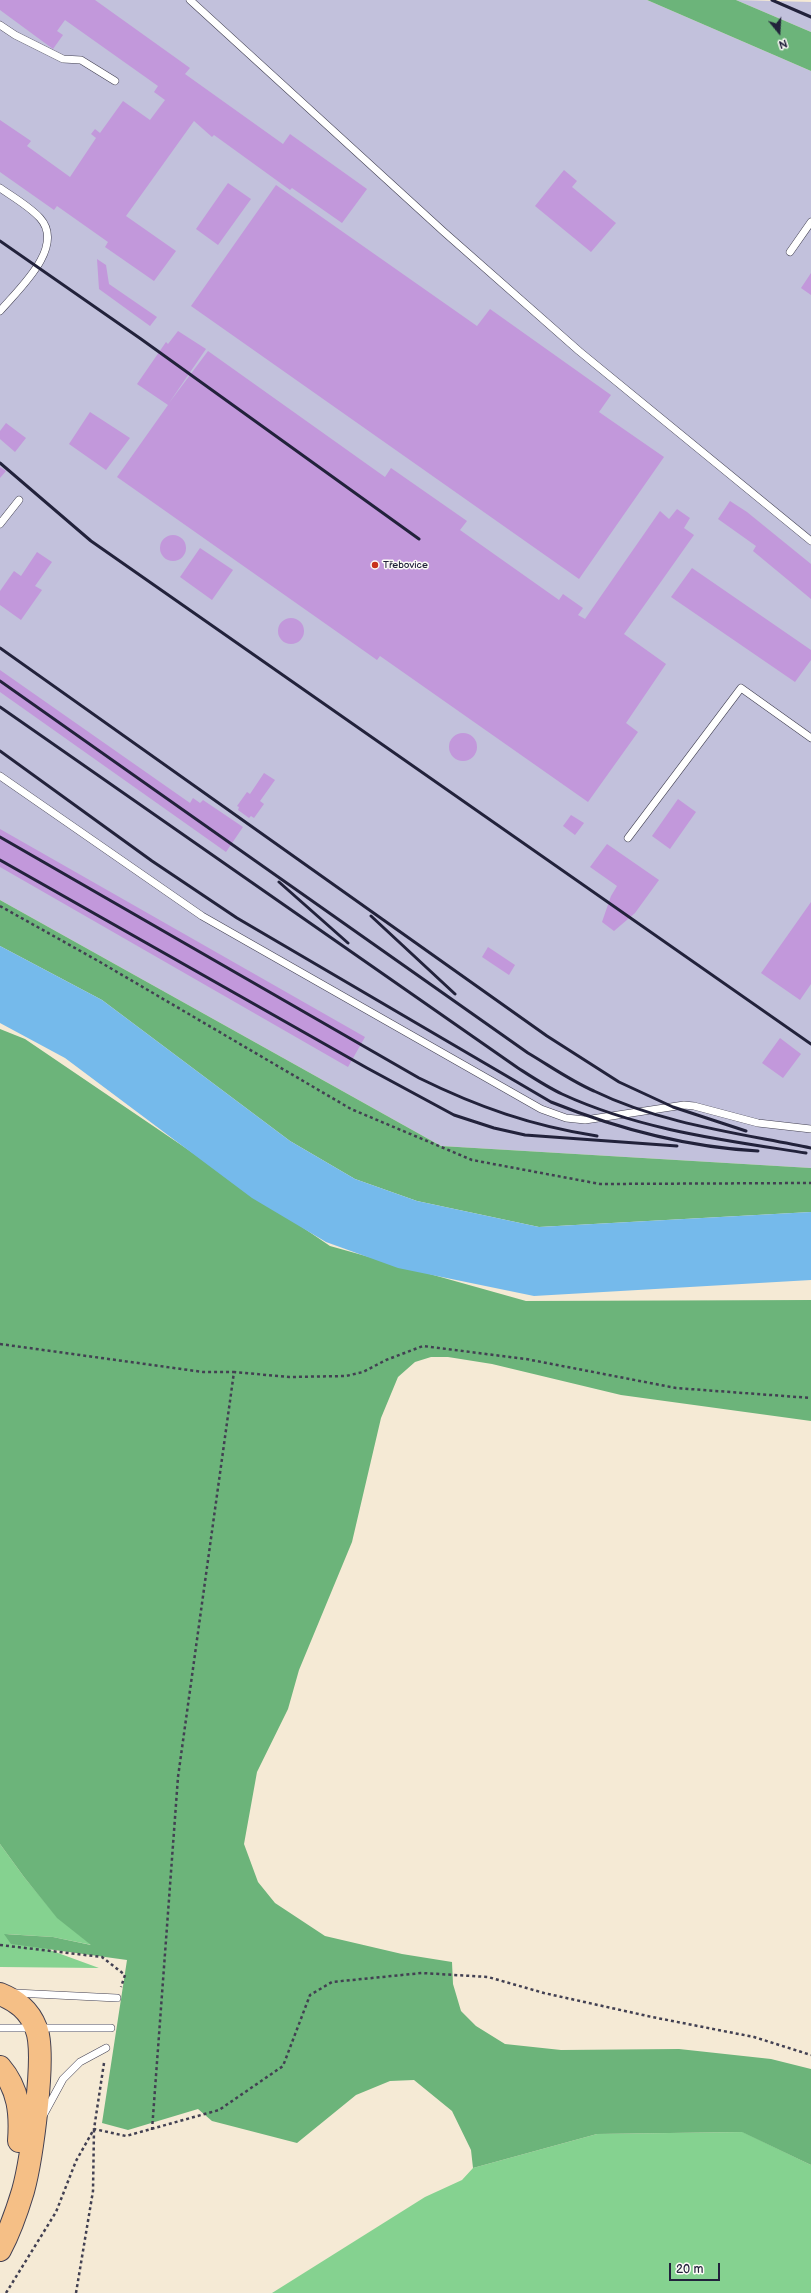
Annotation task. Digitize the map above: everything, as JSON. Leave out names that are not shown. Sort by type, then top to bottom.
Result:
[{"type":"highway","points":[[0,1993],[16,2000],[27,2011],[37,2028],[41,2049],[32,2138],[23,2189],[16,2215],[0,2250]]},
{"type":"highway","points":[[0,2067],[13,2087],[20,2118],[16,2164],[10,2194],[0,2225]]},
{"type":"lane","points":[[190,0],[444,232],[568,340],[811,541]]},
{"type":"lane","points":[[0,25],[15,35],[63,59],[81,60],[115,81]]},
{"type":"lane","points":[[0,188],[41,219],[47,236],[46,247],[42,259],[0,311]]},
{"type":"lane","points":[[790,252],[811,222]]},
{"type":"lane","points":[[0,524],[19,500]]},
{"type":"lane","points":[[628,838],[741,688],[811,738]]},
{"type":"lane","points":[[0,776],[202,916],[541,1109],[566,1118],[585,1120],[689,1105],[758,1123],[811,1129]]},
{"type":"lane","points":[[0,1993],[117,1998]]},
{"type":"lane","points":[[0,2028],[111,2028]]},
{"type":"lane","points":[[32,2138],[64,2079],[80,2062],[106,2048]]},
{"type":"path","points":[[0,906],[100,962],[351,1109],[472,1160],[600,1184],[811,1183]]},
{"type":"path","points":[[0,1344],[203,1372],[234,1372],[289,1377],[346,1376],[363,1372],[386,1360],[423,1346],[526,1359],[676,1388],[811,1398]]},
{"type":"path","points":[[152,2130],[178,1777],[234,1372]]},
{"type":"path","points":[[0,1945],[102,1957],[125,1975],[117,1998]]},
{"type":"path","points":[[94,2129],[126,2136],[152,2130],[219,2110],[283,2066],[310,1995],[332,1982],[422,1973],[488,1977],[544,1993],[645,2016],[754,2037],[811,2055]]},
{"type":"path","points":[[76,2293],[93,2191],[94,2129],[106,2048]]},
{"type":"path","points":[[6,2293],[56,2212],[76,2161],[94,2129]]},
{"type":"shaded area","points":[[0,0],[647,0],[811,71],[811,1168],[441,1146],[0,900]]},
{"type":"shaded area","points":[[736,0],[811,2],[811,32]]},
{"type":"green space","points":[[647,0],[736,0],[811,32],[811,71]]},
{"type":"green space","points":[[0,900],[441,1146],[811,1168],[811,1212],[539,1227],[417,1201],[355,1179],[290,1141],[102,1000],[0,946]]},
{"type":"green space","points":[[0,1029],[25,1039],[330,1246],[526,1301],[811,1300],[811,1421],[621,1395],[492,1364],[448,1357],[431,1357],[415,1362],[398,1377],[381,1418],[352,1542],[299,1670],[288,1709],[257,1772],[244,1844],[258,1882],[275,1903],[325,1936],[402,1954],[452,1962],[453,1984],[461,2011],[476,2026],[505,2044],[561,2050],[679,2049],[771,2059],[811,2069],[811,2165],[742,2132],[597,2134],[473,2168],[471,2150],[452,2111],[414,2080],[390,2081],[356,2095],[297,2143],[212,2121],[198,2109],[128,2130],[102,2123],[127,1960],[11,1944],[4,1934],[53,1937],[91,1945],[57,1918],[0,1844]]},
{"type":"green space","points":[[0,1844],[24,1877],[57,1917],[92,1945],[53,1937],[6,1934],[99,1968],[0,1967]]},
{"type":"green space","points":[[743,2132],[811,2165],[811,2293],[272,2293],[425,2197],[462,2180],[473,2168],[597,2134]]},
{"type":"water","points":[[0,946],[102,1000],[290,1141],[355,1179],[417,1201],[539,1227],[811,1212],[811,1280],[534,1296],[398,1268],[326,1242],[252,1198],[65,1058],[0,1023]]},
{"type":"building","points":[[0,0],[95,0],[190,68],[185,74],[283,144],[290,134],[367,189],[342,223],[292,188],[290,190],[214,135],[212,137],[194,121],[126,216],[176,251],[154,281],[105,247],[108,242],[57,206],[54,210],[0,172],[0,120],[31,141],[27,146],[70,177],[96,138],[91,134],[95,129],[100,133],[123,101],[150,120],[165,100],[154,92],[158,86],[65,20],[57,31],[63,35],[53,49],[0,10]]},
{"type":"building","points":[[564,170],[577,181],[572,187],[616,223],[591,252],[535,206]]},
{"type":"building","points":[[228,183],[251,199],[218,245],[196,229]]},
{"type":"building","points":[[276,185],[477,326],[490,309],[611,395],[599,412],[664,457],[579,579],[191,306]]},
{"type":"building","points":[[97,259],[106,265],[109,284],[157,317],[150,326],[99,289]]},
{"type":"building","points":[[811,273],[811,295],[801,288]]},
{"type":"building","name":"Třebovice","points":[[178,331],[206,349],[169,403],[208,351],[385,477],[391,468],[467,521],[460,530],[559,600],[563,594],[583,608],[578,615],[585,619],[660,511],[669,519],[677,509],[690,518],[684,528],[694,535],[624,634],[666,664],[626,723],[638,732],[588,802],[380,656],[377,660],[117,477],[168,405],[137,384],[166,342],[168,344]]},
{"type":"building","points":[[90,412],[130,438],[106,470],[69,444]]},
{"type":"building","points":[[6,423],[26,438],[15,452],[0,439],[0,431]]},
{"type":"building","points":[[0,467],[6,471],[0,478]]},
{"type":"building","points":[[730,501],[747,512],[811,564],[811,599],[753,551],[756,546],[718,519]]},
{"type":"building","points":[[173,535],[182,539],[186,548],[182,557],[173,561],[164,557],[160,548],[164,539]]},
{"type":"building","points":[[200,548],[233,570],[212,600],[180,577]]},
{"type":"building","points":[[37,552],[52,562],[35,586],[42,590],[21,620],[0,605],[0,591],[14,571],[21,576]]},
{"type":"building","points":[[692,568],[811,650],[811,660],[795,682],[671,597]]},
{"type":"building","points":[[291,618],[300,622],[304,631],[300,640],[291,644],[282,640],[278,631],[282,622]]},
{"type":"building","points":[[0,670],[190,803],[193,798],[200,803],[203,800],[243,827],[226,852],[0,692]]},
{"type":"building","points":[[463,733],[473,737],[477,747],[473,757],[463,761],[453,757],[449,747],[453,737]]},
{"type":"building","points":[[264,773],[275,780],[260,801],[264,804],[254,818],[251,816],[249,818],[238,810],[239,807],[237,806],[247,792],[250,794]]},
{"type":"building","points":[[678,799],[696,812],[670,849],[652,836]]},
{"type":"building","points":[[571,815],[584,823],[575,835],[563,826]]},
{"type":"building","points":[[0,829],[365,1037],[348,1067],[0,867]]},
{"type":"building","points":[[607,844],[659,880],[635,913],[614,931],[602,922],[611,896],[617,886],[590,867]]},
{"type":"building","points":[[811,902],[811,984],[800,1000],[761,973]]},
{"type":"building","points":[[488,947],[515,965],[509,975],[482,957]]},
{"type":"building","points":[[780,1038],[801,1054],[783,1078],[762,1063]]},
{"type":"railway","points":[[772,0],[811,17]]},
{"type":"railway","points":[[0,241],[141,339],[419,539]]},
{"type":"railway","points":[[0,463],[91,541],[811,1044]]},
{"type":"railway","points":[[0,648],[547,1036],[619,1082],[673,1107],[746,1131]]},
{"type":"railway","points":[[0,681],[528,1053],[569,1078],[585,1087],[620,1102],[673,1120],[811,1148]]},
{"type":"railway","points":[[0,707],[540,1082],[562,1094],[621,1117],[682,1132],[806,1153]]},
{"type":"railway","points":[[0,751],[152,861],[237,918],[551,1102],[576,1112],[652,1135],[704,1145],[758,1151]]},
{"type":"railway","points":[[0,837],[419,1078],[463,1098],[506,1114],[550,1127],[597,1136]]},
{"type":"railway","points":[[0,860],[367,1068],[454,1115],[494,1128],[525,1135],[677,1146]]},
{"type":"railway","points":[[279,882],[348,943]]},
{"type":"railway","points":[[371,916],[455,994]]},
{"type":"place","name":"Třebovice","points":[[375,565]]}]
